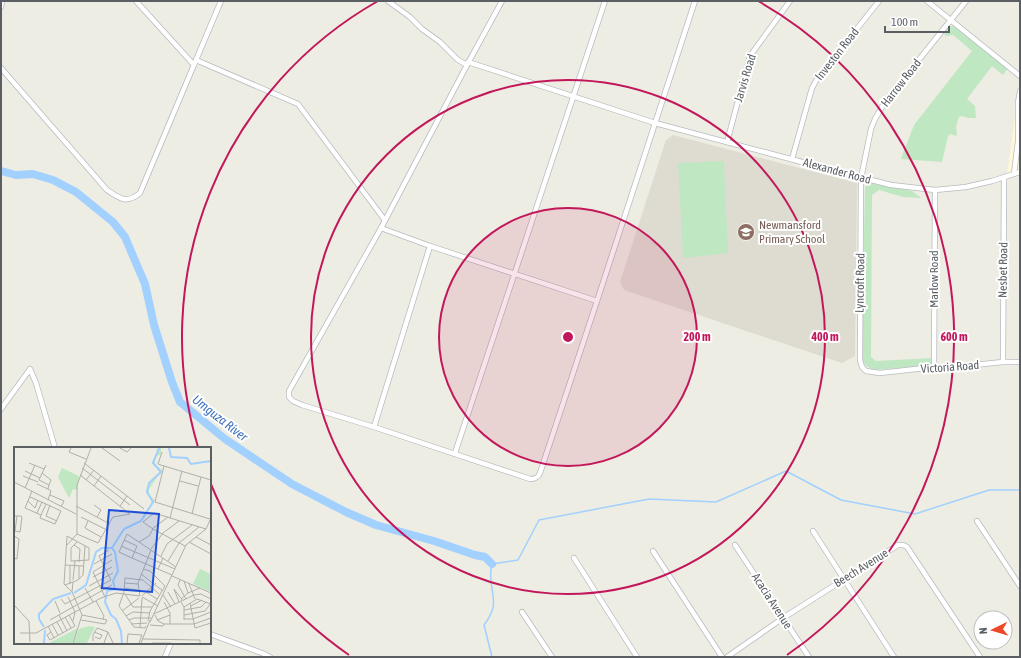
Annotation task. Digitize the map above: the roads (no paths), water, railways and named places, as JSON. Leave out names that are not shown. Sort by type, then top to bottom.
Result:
[{"type":"street","points":[[1,7],[2,1]]},
{"type":"street","points":[[136,1],[195,63],[298,104],[384,219]]},
{"type":"street","points":[[1,68],[107,190],[120,198],[127,200],[140,193],[221,1]]},
{"type":"street","points":[[388,1],[440,42],[458,60],[467,64]]},
{"type":"street","points":[[502,1],[384,219],[381,228],[289,394],[293,401],[455,453],[530,479],[538,477],[695,1]]},
{"type":"street","points":[[455,453],[605,1]]},
{"type":"street","name":"Jarvis Road","points":[[727,142],[750,56],[790,1]]},
{"type":"street","name":"Investon Road","points":[[792,159],[812,88],[817,79],[879,1]]},
{"type":"street","points":[[927,1],[1019,74]]},
{"type":"street","name":"Harrow Road","points":[[861,178],[871,129],[879,111],[966,1]]},
{"type":"street","name":"Alexander Road","points":[[467,64],[655,123],[891,185],[935,190],[966,187],[1004,178],[1020,172]]},
{"type":"street","points":[[1014,174],[1018,141],[1018,103],[1020,91]]},
{"type":"street","name":"Lyncroft Road","points":[[861,178],[860,360],[862,367],[866,371],[880,373]]},
{"type":"street","name":"Nesbet Road","points":[[1002,362],[1004,178]]},
{"type":"street","name":"Marlow Road","points":[[934,367],[935,190]]},
{"type":"street","points":[[381,228],[430,246],[597,301]]},
{"type":"street","points":[[374,427],[430,246]]},
{"type":"street","name":"Victoria Road","points":[[880,373],[934,367],[1020,362]]},
{"type":"street","points":[[1,409],[30,369],[38,389],[54,447]]},
{"type":"street","points":[[977,521],[1020,586]]},
{"type":"street","points":[[813,531],[894,657]]},
{"type":"street","name":"Acacia Avenue","points":[[735,545],[809,657]]},
{"type":"street","name":"Beech Avenue","points":[[728,657],[783,618],[843,579],[898,545],[903,545],[907,547],[980,657]]},
{"type":"street","points":[[653,551],[722,657]]},
{"type":"street","points":[[574,558],[638,657]]},
{"type":"street","points":[[522,612],[552,657]]},
{"type":"street","points":[[211,634],[261,655],[270,657]]},
{"type":"street","points":[[165,657],[171,644]]},
{"type":"waterway","name":"Umguza River","points":[[1,171],[16,175],[33,174],[53,180],[76,192],[113,222],[125,237],[145,284],[154,325],[180,402],[225,439],[292,484],[346,512],[376,525],[485,557],[492,564]]},
{"type":"waterway","points":[[492,657],[484,625],[489,617],[494,603],[490,576],[492,564],[518,560],[539,520],[649,499],[716,502],[786,471],[841,500],[915,514],[989,490],[1020,490]]},
{"type":"place","name":"Newmansford Primary School","points":[[746,232]]}]
